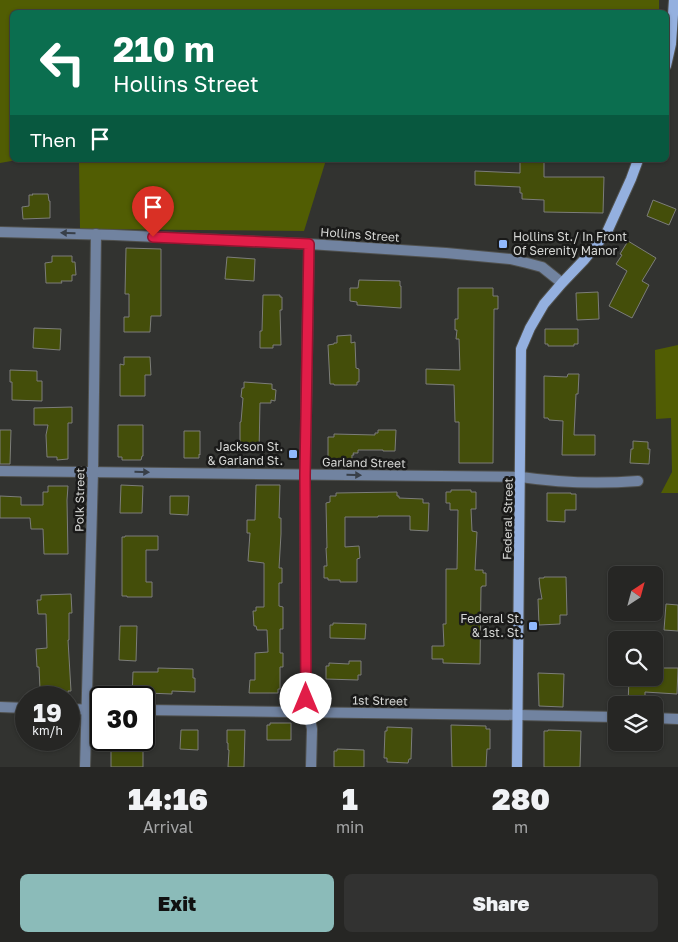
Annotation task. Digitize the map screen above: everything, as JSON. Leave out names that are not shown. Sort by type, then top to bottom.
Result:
[{"type":"street","points":[[669,59],[675,45],[674,0]]},
{"type":"street","name":"Federal Street","points":[[517,767],[521,349],[530,328],[544,304],[607,232],[637,162]]},
{"type":"street","name":"Hollins Street","points":[[0,232],[96,234],[439,252],[510,259],[542,267],[562,283]]},
{"type":"street","name":"Polk Street","points":[[86,767],[96,234]]},
{"type":"street","points":[[309,244],[305,475],[306,699],[312,728],[311,767]]},
{"type":"street","name":"Garland Street","points":[[0,471],[521,477],[552,482],[602,484],[638,481]]},
{"type":"street","points":[[0,707],[15,708]]},
{"type":"street","points":[[80,710],[87,710]]},
{"type":"street","name":"1st Street","points":[[155,710],[608,717]]},
{"type":"street","points":[[663,718],[678,719]]},
{"type":"green space","points":[[0,0],[659,0],[659,10],[10,10],[10,161],[0,163]]},
{"type":"green space","points":[[79,162],[325,162],[304,231],[80,229]]},
{"type":"green space","points":[[678,345],[678,493],[661,493],[672,472],[671,418],[656,419],[655,350]]},
{"type":"building","points":[[520,162],[544,162],[544,177],[604,177],[603,213],[544,212],[544,200],[522,199],[520,187],[475,185],[475,171],[520,173]]},
{"type":"building","points":[[48,194],[50,218],[23,219],[22,207],[29,206],[29,195]]},
{"type":"building","points":[[653,200],[676,209],[669,225],[647,216]]},
{"type":"building","points":[[628,241],[656,258],[642,281],[649,285],[632,318],[609,306],[627,271],[616,264]]},
{"type":"building","points":[[126,248],[161,249],[161,316],[151,316],[150,332],[124,332],[124,317],[129,317],[129,294],[125,294]]},
{"type":"building","points":[[52,256],[72,256],[72,262],[75,262],[76,275],[72,275],[72,281],[46,283],[45,263],[52,262]]},
{"type":"building","points":[[227,257],[255,259],[254,281],[225,279]]},
{"type":"building","points":[[359,280],[400,281],[401,308],[357,305],[357,302],[350,301],[350,288],[358,288]]},
{"type":"building","points":[[458,288],[493,288],[493,296],[498,296],[498,309],[494,309],[493,463],[459,463],[459,422],[455,422],[454,385],[426,384],[426,369],[460,370],[459,339],[456,339],[457,330],[455,330],[455,319],[458,319]]},
{"type":"building","points":[[598,292],[599,319],[577,320],[576,293]]},
{"type":"building","points":[[263,295],[280,295],[282,297],[282,310],[280,310],[281,345],[273,345],[273,348],[260,348]]},
{"type":"building","points":[[34,328],[61,329],[60,350],[33,348]]},
{"type":"building","points":[[545,329],[578,329],[578,344],[574,344],[574,346],[548,346],[548,344],[545,344]]},
{"type":"building","points":[[351,335],[351,343],[355,342],[356,368],[359,369],[359,382],[357,382],[357,385],[330,384],[328,345],[337,343],[337,336]]},
{"type":"building","points":[[124,357],[150,357],[151,375],[145,375],[145,396],[120,396],[120,364],[124,365]]},
{"type":"building","points":[[10,370],[37,371],[37,381],[42,381],[42,401],[12,400]]},
{"type":"building","points":[[568,374],[579,374],[574,435],[595,435],[595,455],[562,455],[563,421],[544,418],[544,376],[567,377]]},
{"type":"building","points":[[244,382],[272,384],[272,389],[276,390],[275,401],[271,400],[271,403],[260,403],[259,452],[240,451],[240,422],[243,398],[241,397]]},
{"type":"building","points":[[72,407],[72,423],[68,423],[68,459],[57,460],[57,457],[47,457],[46,435],[48,425],[34,425],[34,408]]},
{"type":"building","points":[[118,425],[143,425],[143,456],[141,460],[122,460],[122,457],[118,457]]},
{"type":"building","points":[[0,430],[11,430],[10,464],[0,464]]},
{"type":"building","points":[[378,430],[396,430],[395,451],[358,450],[358,453],[353,453],[352,460],[328,459],[328,437],[334,437],[334,434],[375,435],[375,433],[378,433]]},
{"type":"building","points":[[184,431],[200,431],[199,458],[184,458]]},
{"type":"building","points":[[633,441],[648,442],[648,449],[650,449],[649,464],[630,463]]},
{"type":"building","points":[[121,485],[143,486],[142,513],[120,513]]},
{"type":"building","points":[[256,485],[280,485],[279,518],[281,518],[281,534],[279,568],[282,568],[282,583],[279,583],[279,606],[283,607],[283,629],[280,629],[280,653],[283,653],[283,667],[280,667],[280,689],[278,689],[278,693],[249,693],[250,680],[255,680],[255,653],[268,652],[267,630],[257,630],[256,626],[254,626],[253,611],[256,611],[256,607],[264,607],[264,563],[248,561],[250,533],[247,533],[247,520],[255,520]]},
{"type":"building","points":[[48,486],[68,486],[68,554],[44,554],[43,529],[31,529],[30,518],[0,518],[0,496],[21,497],[21,505],[43,505],[43,492],[48,492]]},
{"type":"building","points":[[451,490],[471,490],[471,492],[476,492],[476,509],[471,509],[472,531],[477,532],[475,570],[483,570],[483,573],[486,573],[486,586],[481,587],[480,664],[443,663],[443,659],[432,659],[432,646],[444,646],[443,624],[446,624],[446,569],[457,569],[458,510],[450,510],[450,503],[446,503],[446,492],[451,492]]},
{"type":"building","points":[[397,492],[399,498],[423,499],[423,503],[429,503],[428,531],[410,530],[410,516],[345,517],[345,547],[359,546],[360,558],[357,559],[357,582],[340,582],[340,580],[324,578],[324,566],[327,566],[326,503],[330,502],[330,496],[336,496],[336,493]]},
{"type":"building","points":[[547,493],[576,494],[576,510],[565,510],[565,522],[547,521]]},
{"type":"building","points":[[170,496],[189,496],[188,515],[170,514]]},
{"type":"building","points":[[158,536],[158,550],[146,550],[146,582],[152,582],[152,597],[122,596],[122,537]]},
{"type":"building","points":[[566,577],[567,615],[560,615],[560,624],[539,625],[538,599],[542,599],[539,578]]},
{"type":"building","points":[[71,594],[72,613],[69,613],[68,640],[71,686],[40,686],[36,649],[47,648],[46,614],[38,614],[37,600],[41,600],[41,595]]},
{"type":"building","points":[[666,604],[678,605],[678,631],[664,630]]},
{"type":"building","points":[[333,623],[366,624],[365,639],[330,638],[330,625],[333,625]]},
{"type":"building","points":[[120,626],[137,626],[136,661],[119,660]]},
{"type":"building","points":[[349,661],[361,661],[361,675],[358,675],[358,680],[326,679],[326,666],[329,666],[329,663],[349,664]]},
{"type":"building","points":[[158,668],[193,669],[195,692],[172,691],[172,694],[155,693],[155,686],[132,686],[133,672],[158,672]]},
{"type":"building","points":[[663,668],[678,668],[677,694],[645,692],[645,696],[628,696],[629,686],[663,686]]},
{"type":"building","points":[[538,673],[564,674],[563,707],[539,706]]},
{"type":"building","points":[[270,723],[291,723],[291,740],[267,740],[267,725],[270,725]]},
{"type":"building","points":[[451,725],[486,726],[486,729],[490,729],[490,749],[487,749],[486,767],[452,767]]},
{"type":"building","points":[[387,727],[412,728],[411,759],[409,759],[408,763],[387,762],[387,758],[384,758],[385,731],[387,731]]},
{"type":"building","points":[[181,730],[198,730],[198,750],[180,749]]},
{"type":"building","points":[[227,730],[245,730],[244,767],[228,767]]},
{"type":"building","points":[[544,731],[581,731],[580,767],[544,767]]},
{"type":"building","points":[[337,749],[364,750],[364,767],[334,767],[334,751],[337,751]]},
{"type":"building","points":[[111,751],[143,751],[143,767],[111,767]]},
{"type":"place","name":"Hollins St./ In Front Of Serenity Manor","points":[[503,244]]},
{"type":"place","name":"Jackson St. & Garland St.","points":[[293,454]]},
{"type":"place","name":"Federal St. & 1st. St.","points":[[533,626]]},
{"type":"route","points":[[153,237],[309,244],[305,475],[306,699]]}]
